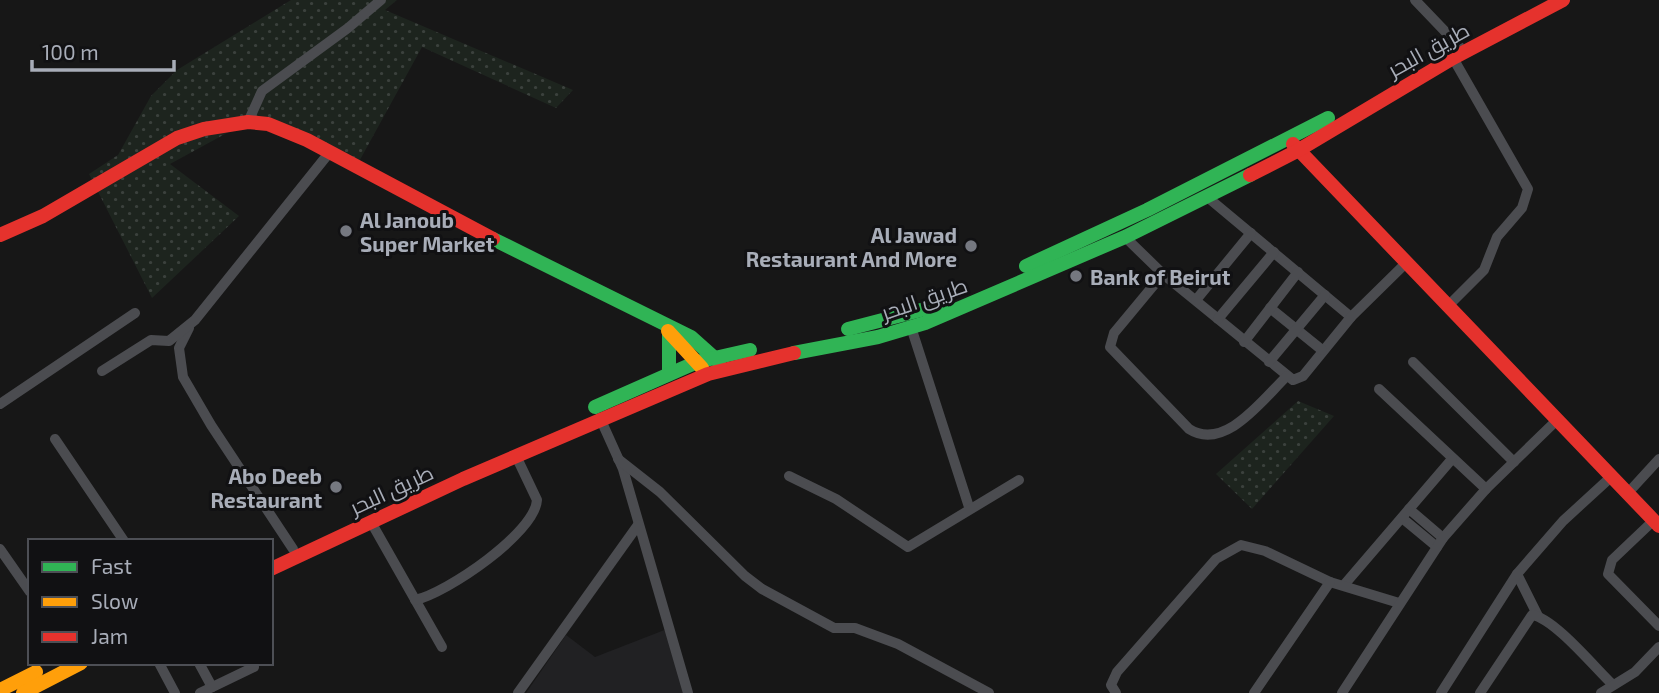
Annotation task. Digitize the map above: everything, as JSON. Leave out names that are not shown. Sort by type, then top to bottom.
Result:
[{"type":"main road","name":"طريق البحر","points":[[273,568],[600,418],[708,374],[911,327],[978,302],[1125,237],[1297,151],[1544,0]]},
{"type":"main road","name":"طريق البحر","points":[[273,558],[461,467],[697,362],[870,325],[945,303],[1138,215],[1289,136],[1563,0]]},
{"type":"main road","points":[[0,235],[43,216],[177,138],[204,129],[248,122],[285,129],[668,330],[691,337],[725,368]]},
{"type":"main road","points":[[1289,136],[1297,151],[1449,305],[1656,524]]},
{"type":"main road","points":[[668,330],[708,374]]},
{"type":"main road","points":[[668,330],[669,374]]},
{"type":"main road","points":[[0,690],[48,665]]},
{"type":"main road","points":[[23,693],[75,665]]},
{"type":"street","points":[[248,122],[262,91],[348,28],[381,0]]},
{"type":"street","points":[[1415,0],[1456,52],[1528,189],[1522,208],[1497,237],[1484,270],[1449,305]]},
{"type":"street","points":[[293,549],[211,425],[183,377],[179,348],[195,320],[328,153]]},
{"type":"street","points":[[1206,196],[1351,317]]},
{"type":"street","points":[[1196,300],[1251,233]]},
{"type":"street","points":[[1125,237],[1163,274],[1244,342],[1287,376],[1299,380],[1351,317],[1406,263]]},
{"type":"street","points":[[1218,319],[1274,252]]},
{"type":"street","points":[[1244,342],[1298,272]]},
{"type":"street","points":[[1163,274],[1114,333],[1110,347],[1189,429],[1207,437],[1233,427],[1287,376]]},
{"type":"street","points":[[1269,362],[1325,295]]},
{"type":"street","points":[[1270,308],[1322,350]]},
{"type":"street","points":[[0,404],[135,313]]},
{"type":"street","points":[[102,371],[151,340],[169,341],[195,320]]},
{"type":"street","points":[[911,327],[969,508]]},
{"type":"street","points":[[1413,362],[1514,462]]},
{"type":"street","points":[[1379,389],[1486,489]]},
{"type":"street","points":[[600,418],[618,459],[688,693]]},
{"type":"street","points":[[1342,693],[1440,543],[1486,489],[1557,420]]},
{"type":"street","points":[[55,439],[123,539]]},
{"type":"street","points":[[415,600],[434,594],[496,555],[533,511],[537,500],[516,456]]},
{"type":"street","points":[[618,459],[660,492],[745,576],[762,589],[834,628],[855,628],[898,644],[989,693]]},
{"type":"street","points":[[1344,585],[1452,459]]},
{"type":"street","points":[[1627,494],[1659,459]]},
{"type":"street","points":[[789,476],[836,499],[908,547],[1019,480]]},
{"type":"street","points":[[1441,693],[1517,574],[1563,521],[1611,477]]},
{"type":"street","points":[[1405,514],[1440,543]]},
{"type":"street","points":[[370,522],[442,647]]},
{"type":"street","points":[[519,693],[638,524]]},
{"type":"street","points":[[1656,524],[1612,560],[1608,574],[1659,626]]},
{"type":"street","points":[[1116,693],[1111,685],[1116,671],[1216,559],[1230,549],[1250,546],[1330,582],[1399,603]]},
{"type":"street","points":[[0,550],[28,589]]},
{"type":"street","points":[[1517,574],[1538,616],[1558,631],[1612,684]]},
{"type":"street","points":[[1254,693],[1330,582]]},
{"type":"street","points":[[1480,693],[1527,619],[1538,616]]},
{"type":"street","points":[[1601,693],[1635,672],[1659,647]]},
{"type":"street","points":[[160,665],[175,693]]},
{"type":"street","points":[[200,665],[212,687]]},
{"type":"street","points":[[200,693],[254,667]]},
{"type":"shaded area","points":[[291,0],[397,0],[385,10],[573,90],[556,108],[422,47],[356,167],[247,122],[170,164],[239,216],[152,298],[89,174],[118,155],[151,96],[177,70]]},
{"type":"shaded area","points":[[1298,401],[1334,416],[1252,509],[1216,474]]},
{"type":"shaded area","points":[[667,629],[684,693],[526,693],[566,635],[595,657]]},
{"type":"traffic: fast","points":[[1026,266],[1147,210],[1328,118]]},
{"type":"traffic: fast","points":[[794,353],[878,337],[925,323],[1125,237],[1250,175]]},
{"type":"traffic: fast","points":[[493,239],[691,337],[719,362]]},
{"type":"traffic: fast","points":[[848,329],[944,304]]},
{"type":"traffic: fast","points":[[669,333],[669,374]]},
{"type":"traffic: fast","points":[[595,407],[697,362],[750,350]]},
{"type":"traffic: slow","points":[[668,331],[702,368]]},
{"type":"traffic: slow","points":[[23,693],[77,665]]},
{"type":"traffic: slow","points":[[0,690],[36,672]]},
{"type":"traffic: jam","points":[[1250,175],[1297,151],[1453,58],[1563,0]]},
{"type":"traffic: jam","points":[[0,235],[43,216],[177,138],[204,129],[248,122],[268,124],[307,140],[493,239]]},
{"type":"traffic: jam","points":[[1293,144],[1659,526]]},
{"type":"traffic: jam","points":[[273,568],[463,479],[708,374],[794,353]]},
{"type":"place","name":"Al Janoub Super Market","points":[[346,231]]},
{"type":"place","name":"Al Jawad Restaurant And More","points":[[971,246]]},
{"type":"place","name":"Bank of Beirut","points":[[1076,276]]},
{"type":"place","name":"Abo Deeb Restaurant","points":[[336,487]]}]
